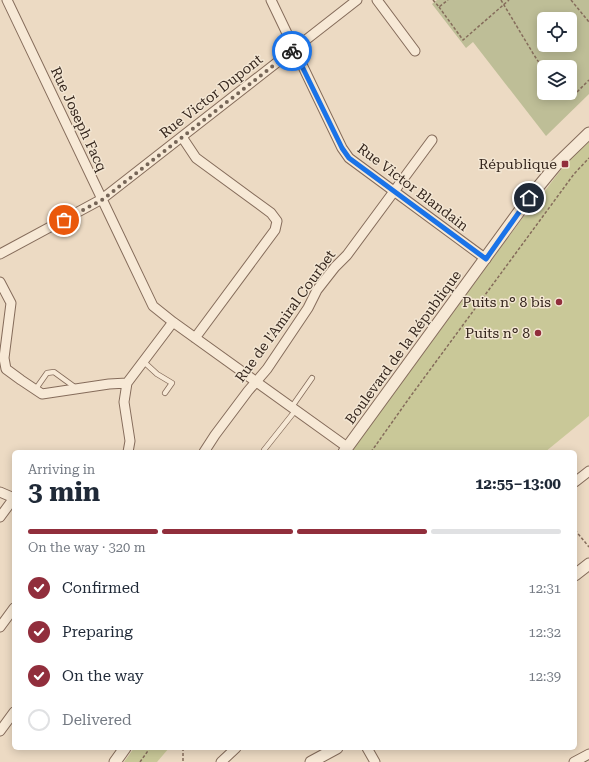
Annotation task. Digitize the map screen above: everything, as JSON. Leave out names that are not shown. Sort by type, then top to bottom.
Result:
[{"type":"street","name":"Rue Joseph Facq","points":[[7,0],[153,306],[257,382],[346,450]]},
{"type":"street","name":"Rue Victor Blandain","points":[[271,0],[342,148],[349,158],[486,259]]},
{"type":"street","name":"Rue Victor Dupont","points":[[0,254],[102,200],[357,0]]},
{"type":"street","points":[[377,0],[415,51]]},
{"type":"street","name":"Boulevard de la République","points":[[346,450],[529,198],[563,158],[589,133]]},
{"type":"street","points":[[182,137],[196,158],[271,213],[277,221],[275,230],[195,338]]},
{"type":"street","name":"Rue de l'Amiral Courbet","points":[[205,450],[248,391],[267,369],[308,308],[318,290],[335,267],[347,255],[432,140]]},
{"type":"street","points":[[0,282],[11,303],[4,358],[6,368],[42,394],[109,384],[127,383]]},
{"type":"street","points":[[128,450],[130,441],[124,402],[127,383],[173,322]]},
{"type":"street","points":[[577,480],[589,471]]},
{"type":"street","points":[[0,492],[12,497]]},
{"type":"street","points":[[0,518],[12,501]]},
{"type":"street","points":[[577,573],[589,564]]},
{"type":"street","points":[[0,627],[12,611]]},
{"type":"street","points":[[0,731],[12,715]]},
{"type":"street","points":[[115,762],[124,750]]},
{"type":"street","points":[[221,762],[234,750]]},
{"type":"street","points":[[310,762],[333,750]]},
{"type":"street","points":[[368,750],[375,762]]},
{"type":"street","points":[[574,762],[589,754]]},
{"type":"lane","points":[[144,362],[157,374],[172,383],[166,393]]},
{"type":"lane","points":[[35,390],[48,374],[54,372],[77,389]]},
{"type":"lane","points":[[264,450],[293,409],[312,378]]},
{"type":"path","points":[[433,0],[463,40],[509,0]]},
{"type":"path","points":[[439,7],[448,0]]},
{"type":"path","points":[[501,0],[537,60]]},
{"type":"path","points":[[571,0],[589,22]]},
{"type":"path","points":[[577,93],[589,80]]},
{"type":"path","points":[[372,450],[569,181],[589,158]]},
{"type":"path","points":[[577,532],[589,547]]},
{"type":"path","points":[[140,762],[149,750]]},
{"type":"path","points":[[184,750],[184,762]]},
{"type":"shaded area","points":[[589,139],[589,416],[547,450],[352,450],[524,216],[529,215],[557,175]]},
{"type":"shaded area","points":[[133,750],[167,750],[157,762],[124,762]]},
{"type":"green space","points":[[437,0],[589,0],[589,94],[546,136],[473,42],[466,48],[432,4]]},
{"type":"way so far","points":[[64,220],[102,200],[292,51]]},
{"type":"place","name":"République","points":[[565,164]]},
{"type":"place","name":"Puits n° 8 bis","points":[[559,302]]},
{"type":"place","name":"Puits n° 8","points":[[538,333]]},
{"type":"route","points":[[292,51],[294,50],[342,148],[349,158],[486,259],[529,198]]}]
